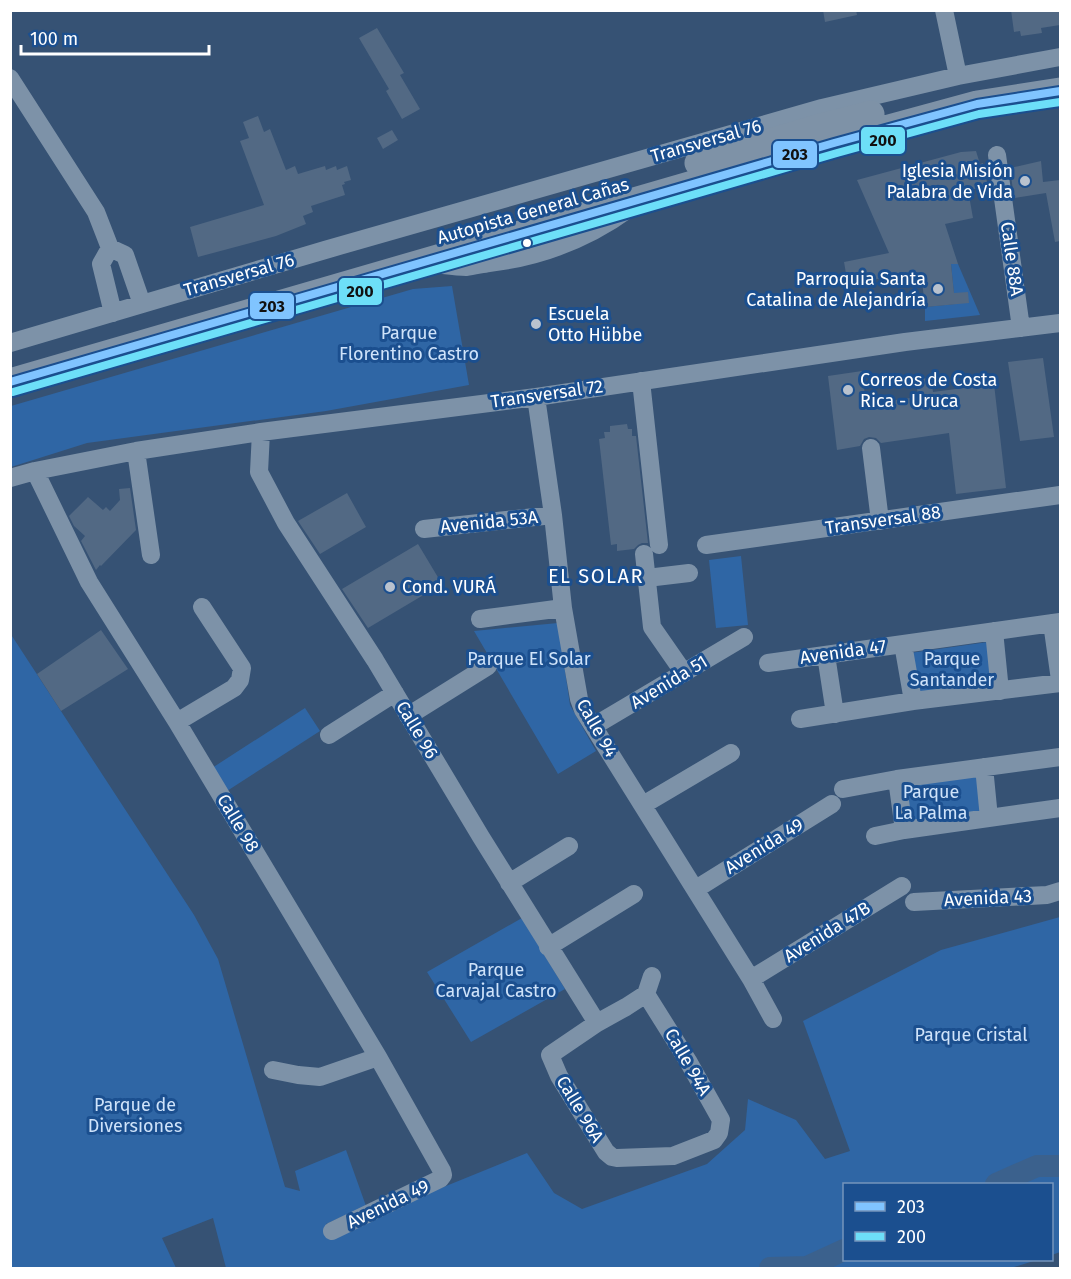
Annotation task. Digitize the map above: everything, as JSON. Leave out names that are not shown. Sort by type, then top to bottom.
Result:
[{"type":"highway","name":"Autopista General Cañas","points":[[10,363],[824,126],[975,88],[1060,75]]},
{"type":"highway","name":"Autopista General Cañas","points":[[10,382],[823,146],[977,104],[1060,91]]},
{"type":"street","points":[[944,10],[958,76]]},
{"type":"street","name":"Transversal 76","points":[[10,343],[822,108],[958,76],[1060,57]]},
{"type":"street","points":[[10,78],[96,212],[110,248],[125,255],[142,304]]},
{"type":"street","name":"Calle 88A","points":[[997,155],[1021,328]]},
{"type":"street","points":[[110,248],[101,264],[113,313]]},
{"type":"street","name":"Transversal 72","points":[[10,478],[136,451],[261,432],[536,397],[914,341],[1060,323]]},
{"type":"street","points":[[641,381],[652,549],[647,578],[652,627],[684,673]]},
{"type":"street","name":"Calle 94","points":[[536,397],[553,515],[563,608],[579,699],[583,710],[696,889],[773,1019]]},
{"type":"street","name":"Calle 96","points":[[261,432],[259,472],[286,523],[375,660],[548,947],[597,1023]]},
{"type":"street","points":[[871,448],[880,520]]},
{"type":"street","points":[[136,451],[151,555]]},
{"type":"street","name":"Calle 98","points":[[35,471],[89,582],[177,722],[378,1057],[443,1175]]},
{"type":"street","name":"Transversal 88","points":[[706,545],[1060,495]]},
{"type":"street","name":"Avenida 53A","points":[[424,529],[553,515]]},
{"type":"street","points":[[647,578],[689,573]]},
{"type":"street","points":[[177,722],[234,688],[240,680],[242,668],[202,607]]},
{"type":"street","points":[[480,619],[563,608]]},
{"type":"street","points":[[800,719],[913,701],[1060,682],[1056,623]]},
{"type":"street","name":"Avenida 47","points":[[768,663],[1056,623]]},
{"type":"street","points":[[994,631],[1000,691]]},
{"type":"street","name":"Avenida 51","points":[[594,726],[744,637]]},
{"type":"street","points":[[903,644],[913,701]]},
{"type":"street","points":[[826,655],[835,714]]},
{"type":"street","points":[[408,716],[488,666]]},
{"type":"street","points":[[329,735],[395,693]]},
{"type":"street","points":[[643,805],[731,753]]},
{"type":"street","points":[[843,789],[897,779],[1060,757]]},
{"type":"street","points":[[984,767],[989,818]]},
{"type":"street","points":[[897,779],[904,830]]},
{"type":"street","name":"Avenida 49","points":[[696,889],[832,804]]},
{"type":"street","points":[[875,836],[1060,808]]},
{"type":"street","points":[[509,883],[569,846]]},
{"type":"street","name":"Avenida 47B","points":[[751,979],[902,886]]},
{"type":"street","name":"Avenida 43","points":[[914,902],[1047,895],[1060,891]]},
{"type":"street","points":[[548,947],[634,894]]},
{"type":"street","points":[[597,1023],[646,994],[652,976]]},
{"type":"street","name":"Calle 94A","points":[[617,1158],[673,1156],[714,1140],[719,1132],[721,1120],[688,1061],[646,994]]},
{"type":"street","name":"Calle 96A","points":[[597,1023],[543,1054],[606,1152],[617,1158]]},
{"type":"street","points":[[273,1070],[320,1077],[378,1057]]},
{"type":"street","name":"Avenida 49","points":[[332,1231],[440,1179],[443,1175]]},
{"type":"green space","points":[[951,264],[958,264],[980,315],[925,321],[925,307],[955,304]]},
{"type":"green space","name":"Parque Florentino Castro","points":[[452,286],[469,385],[326,411],[87,443],[11,467],[11,406],[413,289]]},
{"type":"green space","points":[[741,556],[748,625],[716,628],[709,560]]},
{"type":"green space","name":"Parque El Solar","points":[[558,623],[570,705],[596,751],[558,774],[474,631]]},
{"type":"green space","points":[[10,633],[194,915],[218,959],[285,1187],[300,1191],[295,1171],[346,1150],[366,1206],[326,1224],[328,1234],[527,1153],[554,1193],[582,1209],[707,1164],[745,1130],[748,1099],[796,1120],[825,1159],[850,1151],[803,1021],[941,950],[1060,917],[1060,1252],[1053,1255],[1053,1183],[843,1183],[843,1261],[1034,1261],[1011,1268],[226,1268],[213,1218],[162,1238],[176,1268],[11,1268]]},
{"type":"green space","name":"Parque Santander","points":[[988,642],[994,686],[916,697],[910,653]]},
{"type":"green space","points":[[305,708],[320,731],[227,791],[212,768]]},
{"type":"green space","name":"Parque La Palma","points":[[977,776],[982,814],[907,826],[903,787]]},
{"type":"green space","name":"Parque Carvajal Castro","points":[[522,918],[565,989],[471,1042],[427,972]]},
{"type":"building","points":[[823,10],[856,10],[857,15],[825,22]]},
{"type":"building","points":[[1011,10],[1060,10],[1060,25],[1041,28],[1042,33],[1021,36],[1020,31],[1014,32]]},
{"type":"building","points":[[377,28],[404,73],[400,75],[420,109],[402,119],[386,91],[389,89],[359,38]]},
{"type":"building","points":[[258,116],[264,132],[270,129],[286,170],[295,166],[298,174],[325,166],[326,170],[336,166],[337,170],[347,166],[351,180],[342,185],[345,195],[311,206],[313,212],[303,216],[306,224],[276,236],[198,257],[190,227],[264,205],[240,141],[249,138],[243,122]]},
{"type":"building","points":[[392,130],[398,140],[383,149],[377,138]]},
{"type":"building","points":[[976,151],[980,164],[983,163],[988,187],[968,190],[973,218],[945,224],[958,264],[951,264],[954,293],[968,292],[969,303],[925,307],[921,273],[848,285],[844,262],[889,253],[857,180],[961,152]]},
{"type":"building","points":[[1041,161],[1043,182],[1060,180],[1060,241],[1055,242],[1046,193],[1014,198],[1010,168]]},
{"type":"building","points":[[1043,358],[1054,437],[1020,441],[1008,362]]},
{"type":"building","points":[[862,371],[866,404],[918,397],[916,379],[931,378],[933,392],[994,384],[1006,488],[956,494],[949,433],[881,443],[876,438],[869,437],[864,439],[860,446],[837,450],[828,376]]},
{"type":"building","points":[[627,424],[628,429],[632,429],[632,436],[636,436],[648,543],[642,543],[634,549],[617,551],[617,544],[611,545],[599,439],[605,438],[604,432],[610,432],[610,426]]},
{"type":"building","points":[[130,488],[136,530],[96,570],[81,541],[85,536],[74,526],[69,516],[88,497],[103,510],[106,507],[110,511],[120,500],[119,489]]},
{"type":"building","points":[[347,493],[366,527],[320,554],[298,521]]},
{"type":"building","name":"Cond. VURÁ","points":[[418,544],[442,584],[368,628],[342,589]]},
{"type":"building","points":[[101,630],[128,669],[61,711],[37,674]]},
{"type":"waterway","points":[[998,1183],[1037,1166],[1060,1166]]},
{"type":"waterway","points":[[770,1268],[807,1267],[843,1250]]},
{"type":"transit line","name":"203","points":[[10,382],[834,143],[977,104],[1060,91]]},
{"type":"transit line","name":"200","points":[[13,392],[837,153],[979,114],[1060,102]]},
{"type":"place","name":"Iglesia Misión Palabra de Vida","points":[[1025,181]]},
{"type":"place","name":"Parroquia Santa Catalina de Alejandría","points":[[938,289]]},
{"type":"place","name":"Escuela Otto Hübbe","points":[[536,324]]},
{"type":"place","name":"Correos de Costa Rica - Uruca","points":[[848,390]]},
{"type":"place","name":"Cond. VURÁ","points":[[390,587]]},
{"type":"district","name":"EL SOLAR","points":[[596,576]]},
{"type":"park label","name":"Parque Cristal","points":[[971,1035]]},
{"type":"park label","name":"Parque de Diversiones","points":[[135,1115]]}]
